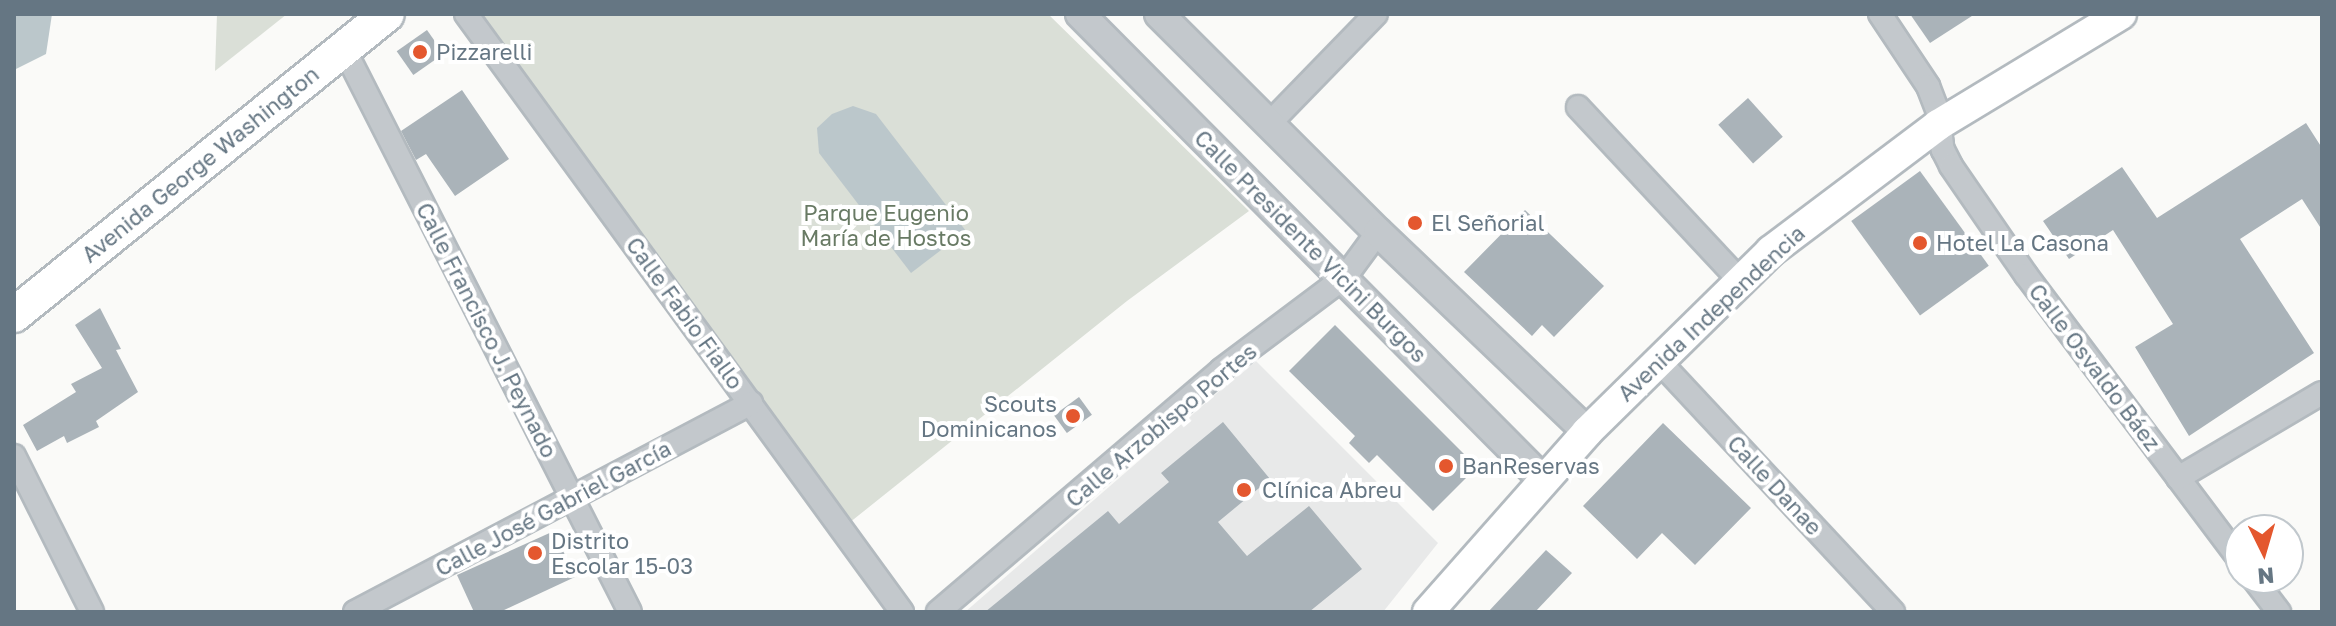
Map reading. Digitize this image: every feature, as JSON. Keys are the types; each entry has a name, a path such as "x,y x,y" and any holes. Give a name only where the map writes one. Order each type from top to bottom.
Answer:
{"main road":[{"name":"Avenida George Washington","path":"14,315 387,14"},
{"name":"Avenida Independencia","path":"1428,612 1542,479 1657,359 1771,251 1938,125 2121,14"}],"street":[{"name":"Calle Fabio Fiallo","path":"466,14 902,612"},
{"name":"Calle Presidente Vicini Burgos","path":"1080,14 1345,277 1542,479"},
{"path":"1159,14 1378,232 1587,432"},
{"path":"1269,124 1376,14"},
{"name":"Calle Osvaldo Báez","path":"1880,14 1928,86 1943,150 1951,166 2026,275 2224,539"},
{"name":"Calle Francisco J. Peynado","path":"344,49 630,612"},
{"path":"1578,107 1740,281"},
{"name":"Calle Arzobispo Portes","path":"938,612 1019,547 1221,370 1345,277 1378,232"},
{"name":"Calle Danae","path":"1657,359 1893,612"},
{"path":"2178,478 2322,393"},
{"name":"Calle José Gabriel García","path":"355,612 751,403"},
{"path":"14,456 92,612"},
{"path":"2265,594 2279,612"}],"shaded area":[{"path":"14,14 52,14 46,54 14,70"},
{"path":"853,106 876,114 966,231 911,273 819,153 817,128 832,114"},
{"name":"Clínica Abreu","path":"1255,360 1438,543 1383,612 965,612"}],"green space":[{"path":"217,14 287,14 215,71"},
{"name":"Parque Eugenio María de Hostos","path":"472,14 1048,14 1249,211 1127,301 844,527"}],"building":[{"path":"1910,14 1975,14 1930,43"},
{"name":"Pizzarelli","path":"427,30 444,54 413,75 397,51"},
{"path":"462,90 509,159 455,196 426,154 416,160 401,131"},
{"path":"1748,98 1783,137 1753,163 1718,125"},
{"path":"2306,123 2322,148 2322,230 2302,199 2240,239 2314,353 2189,436 2135,347 2173,324 2113,230 2069,259 2043,221 2122,167 2157,218"},
{"name":"Hotel La Casona","path":"1920,171 1989,266 1920,316 1851,221"},
{"path":"1525,210 1604,286 1554,337 1542,325 1532,336 1464,272"},
{"path":"100,308 121,349 116,350 138,392 96,421 99,427 67,443 64,436 37,451 23,425 76,392 71,384 102,368 75,325"},
{"path":"1335,325 1477,467 1433,511 1377,455 1369,463 1349,443 1355,436 1289,371"},
{"name":"Scouts Dominicanos","path":"1079,397 1092,415 1067,433 1054,415"},
{"path":"1223,422 1270,479 1218,522 1247,556 1309,506 1362,569 1309,612 985,612 1108,511 1119,524 1169,482 1161,473"},
{"path":"1663,423 1751,508 1695,565 1662,533 1637,559 1583,506"},
{"name":"Distrito Escolar 15-03","path":"554,531 575,577 500,612 474,612 457,575"},
{"path":"1546,550 1572,573 1535,612 1488,612"}],"place":[{"name":"Pizzarelli","path":"420,52"},
{"name":"El Señorial","path":"1415,223"},
{"name":"Hotel La Casona","path":"1920,243"},
{"name":"Scouts Dominicanos","path":"1073,416"},
{"name":"BanReservas","path":"1446,466"},
{"name":"Clínica Abreu","path":"1244,490"},
{"name":"Distrito Escolar 15-03","path":"535,553"}]}
